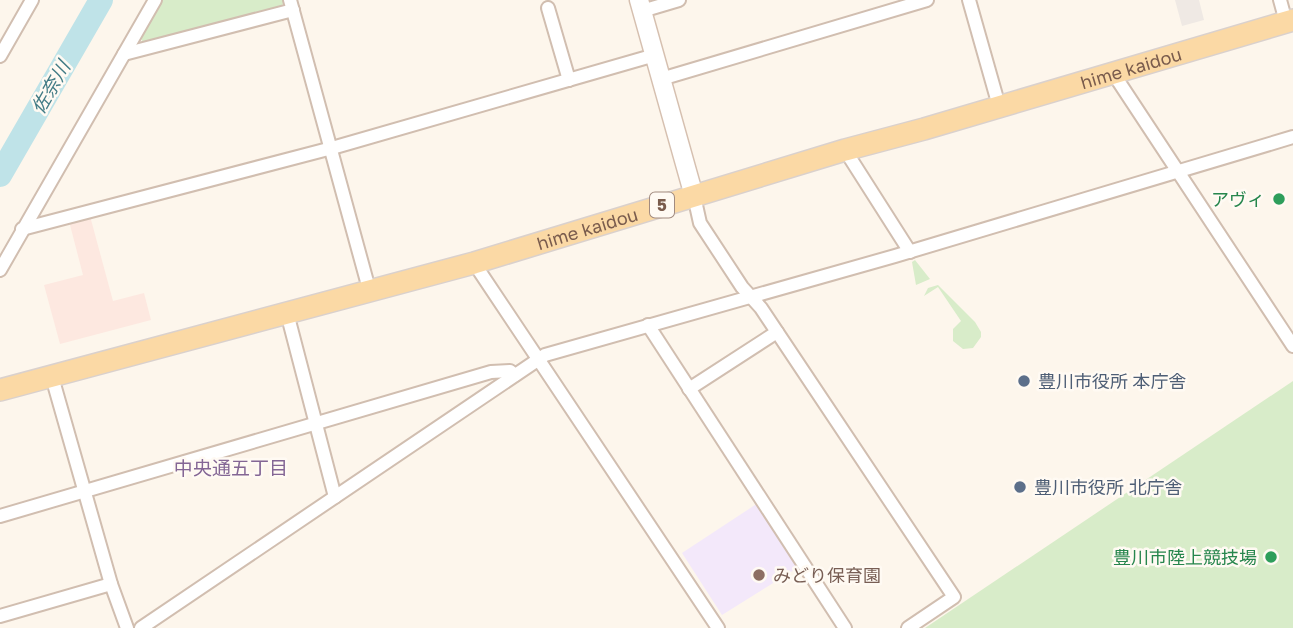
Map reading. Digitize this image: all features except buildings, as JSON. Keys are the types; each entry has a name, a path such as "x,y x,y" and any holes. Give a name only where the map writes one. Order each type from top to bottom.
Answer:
{"main road":[{"name":"hime kaidou","path":"0,390 474,263 845,150 1290,21"}],"street":[{"path":"0,56 32,0"},
{"path":"0,270 155,0"},
{"path":"679,0 641,5 700,223 777,332 954,597 908,628"},
{"path":"662,79 927,0"},
{"path":"969,0 999,106"},
{"path":"1280,0 1290,21"},
{"path":"124,54 292,5 369,289"},
{"path":"548,8 569,80"},
{"path":"22,229 332,148 655,55"},
{"path":"1113,74 1293,346"},
{"path":"141,628 545,355 910,252 1293,138"},
{"path":"845,150 910,252"},
{"path":"474,263 719,628"},
{"path":"287,313 335,497"},
{"path":"648,325 845,628"},
{"path":"689,389 777,332"},
{"path":"0,516 491,372 510,371 515,375"},
{"path":"52,377 111,584 127,628"},
{"path":"0,616 111,584"}],"shaded area":[{"path":"1175,0 1199,0 1204,20 1182,26"},
{"path":"90,216 113,301 144,293 151,320 60,344 44,285 83,275 69,221"},
{"path":"758,503 799,567 722,615 682,553"}],"green space":[{"path":"162,0 284,2 281,7 143,42 140,37"},
{"path":"915,260 930,279 916,285 912,262"},
{"path":"938,285 975,322 981,332 981,337 973,348 963,349 953,341 953,329 961,321 938,287 924,296 928,288"},
{"path":"1293,381 1293,628 925,628"}],"waterway":[{"name":"佐奈川","path":"0,175 101,0"}],"place":[{"name":"アヴィ","path":"1279,199"},
{"name":"豊川市役所 本庁舎","path":"1024,381"},
{"name":"豊川市役所 北庁舎","path":"1020,487"},
{"name":"豊川市陸上競技場","path":"1271,557"},
{"name":"みどり保育園","path":"759,575"}],"district":[{"name":"中央通五丁目","path":"231,467"}]}
